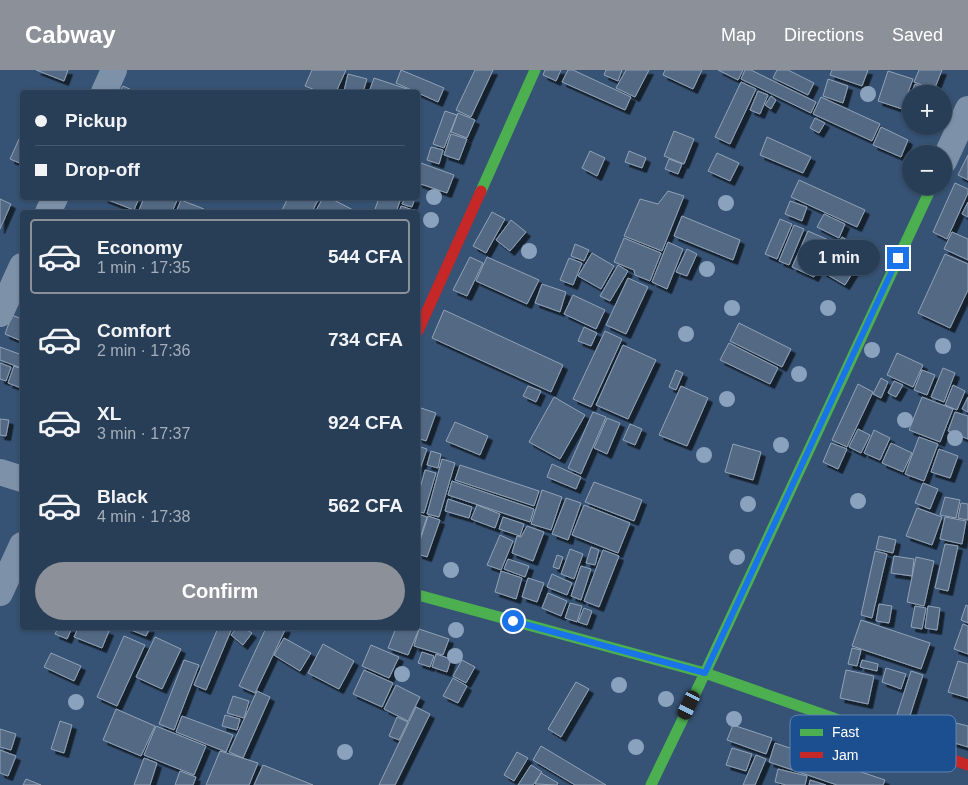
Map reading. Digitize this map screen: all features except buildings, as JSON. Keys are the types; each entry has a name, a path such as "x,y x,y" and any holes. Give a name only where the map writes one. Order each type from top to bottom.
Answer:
{"street":[{"path":"105,90 114,70"},
{"path":"420,327 535,70"},
{"path":"951,145 968,109"},
{"path":"650,785 705,673 928,195"},
{"path":"0,314 20,270"},
{"path":"0,472 20,478"},
{"path":"0,593 20,550"},
{"path":"420,596 705,673 825,715"},
{"path":"956,761 968,765"}],"traffic: fast":[{"path":"481,191 535,70"},
{"path":"651,785 928,195"},
{"path":"420,596 705,673 825,715"}],"traffic: jam":[{"path":"420,327 481,191"},
{"path":"956,761 968,765"}],"route":[{"path":"513,621 705,673 898,258"}]}
